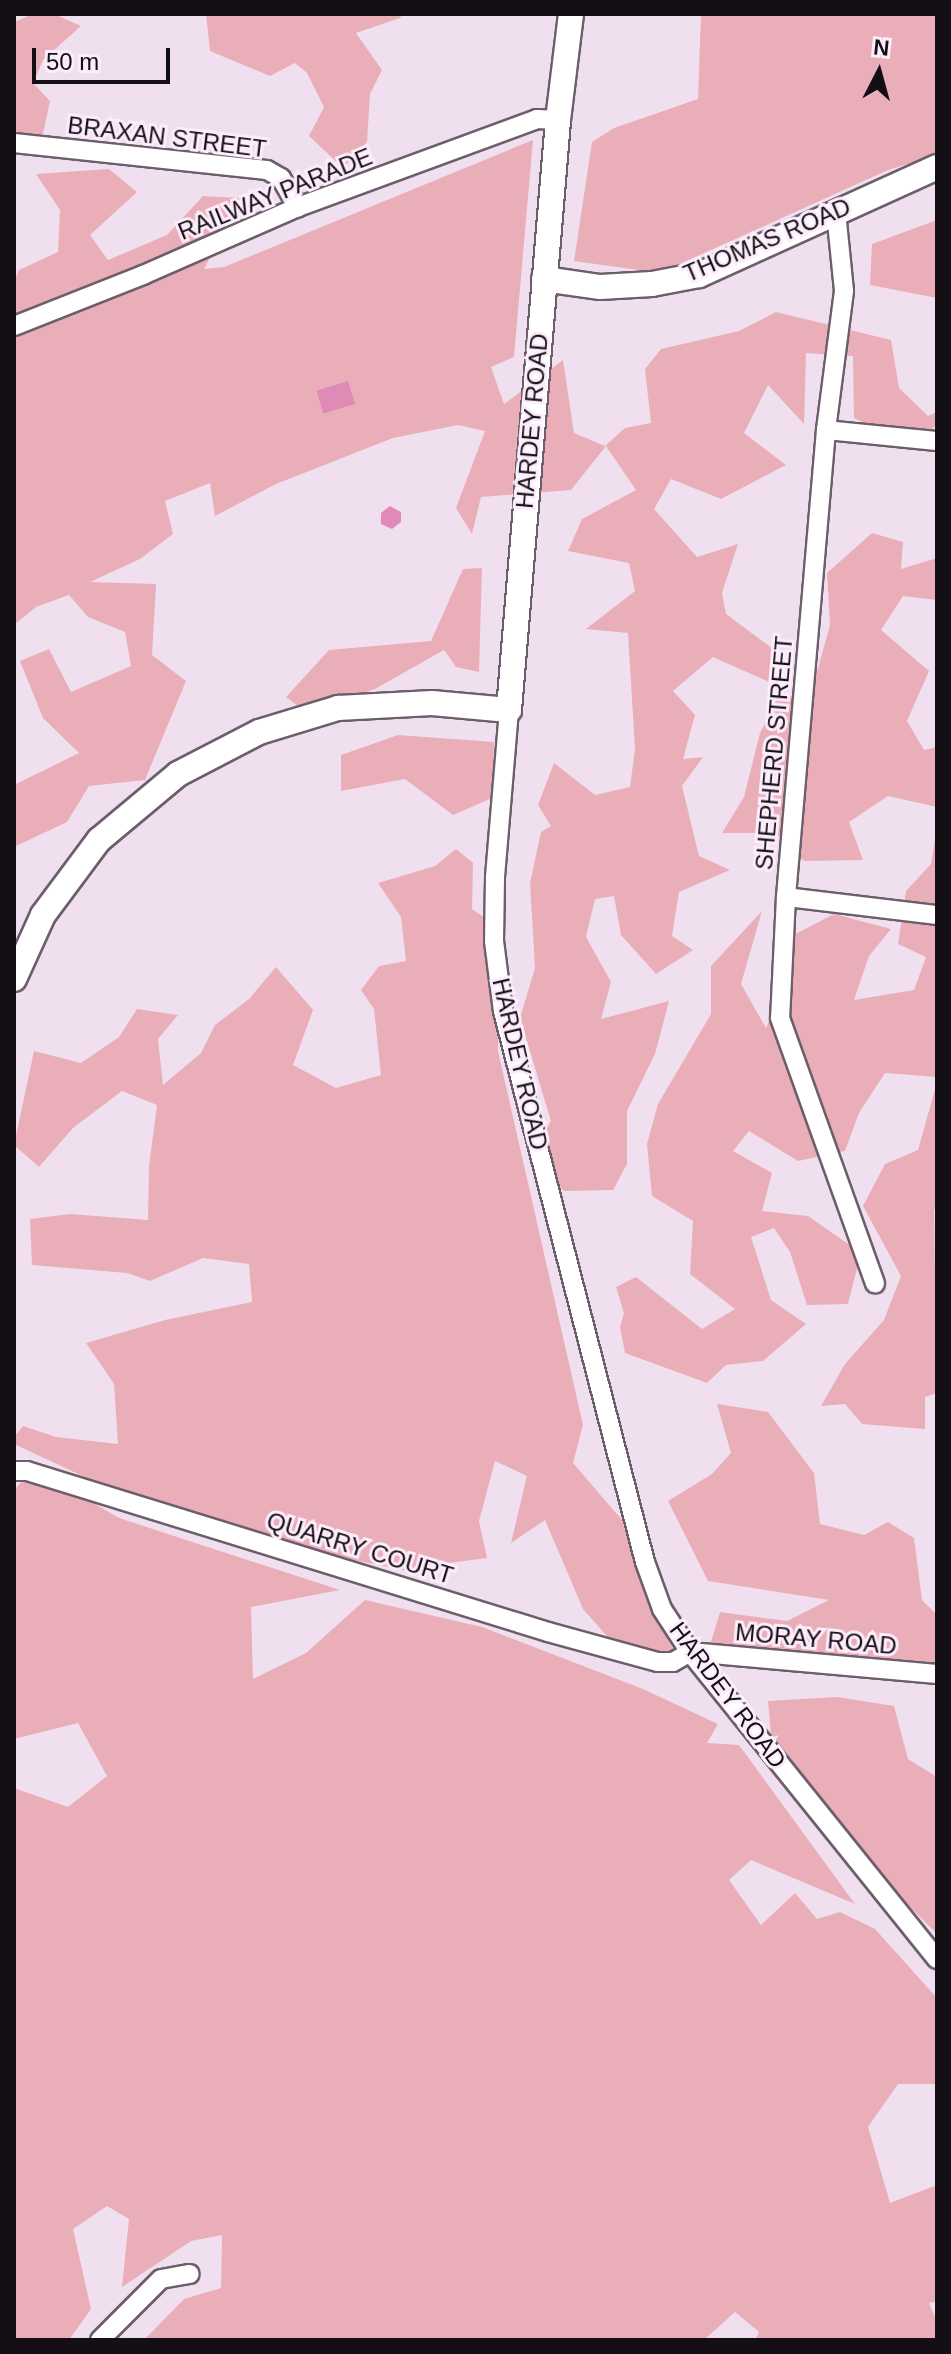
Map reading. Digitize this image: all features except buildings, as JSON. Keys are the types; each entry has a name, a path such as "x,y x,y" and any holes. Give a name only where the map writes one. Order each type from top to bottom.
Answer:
{"street":[{"name":"HARDEY ROAD","path":"571,14 544,279 495,878 494,941 503,1011 645,1562 662,1609 690,1652 937,1959"},
{"name":"RAILWAY PARADE","path":"14,326 143,275 298,207 537,119 558,120"},
{"name":"BRAXAN STREET","path":"14,143 267,170 281,178 298,207"},
{"name":"THOMAS ROAD","path":"544,279 600,287 652,284 699,275 937,167"},
{"name":"SHEPHERD STREET","path":"836,212 844,291 826,430 786,897 780,1018 875,1284"},
{"path":"826,430 937,441"},
{"path":"14,979 43,915 99,840 178,774 259,732 338,708 432,703 509,710"},
{"path":"786,897 937,915"},
{"name":"QUARRY COURT","path":"14,1471 27,1471 548,1632 658,1662 673,1662 690,1652"},
{"name":"MORAY ROAD","path":"690,1652 937,1674"},
{"path":"100,2340 161,2279 190,2274"}],"shaded area":[{"path":"33,14 54,14 81,26 43,60 33,83 50,101 43,134 14,138 14,22"},
{"path":"206,14 402,14 400,18 356,33 382,70 370,94 367,142 343,168 309,136 324,107 307,73 295,63 270,76 210,51"},
{"path":"701,14 937,14 937,155 888,170 660,273 574,261 592,142 614,128 698,99"},
{"path":"533,140 514,357 491,367 504,404 563,360 574,433 605,446 625,428 651,423 645,369 661,349 739,331 776,312 891,340 899,388 928,416 937,412 937,424 912,447 854,418 853,356 806,353 804,424 768,385 744,433 786,465 721,499 671,479 654,509 697,557 738,544 722,593 726,614 784,657 778,686 713,657 673,691 695,715 683,759 703,757 682,786 699,856 730,870 679,892 672,936 693,950 656,974 621,935 614,896 595,899 586,937 611,982 601,1019 669,1001 655,1054 627,1111 627,1164 613,1190 564,1191 532,1156 551,1121 520,1018 535,968 530,883 541,832 551,826 538,805 554,763 595,795 630,787 635,749 628,633 586,629 635,591 629,563 568,551 582,519 636,490 606,446 571,490 481,497 472,534 456,508 485,431 458,425 393,438 276,484 215,516 210,483 165,501 173,534 140,559 90,582 156,584 152,655 186,681 145,780 89,786 67,822 14,847 14,785 79,753 43,718 20,661 49,649 71,692 131,666 125,632 88,617 69,595 36,607 14,625 14,282 19,270 58,252 60,210 36,174 109,169 137,192 90,235 108,260 167,235 203,196 240,198 204,269 224,267"},
{"path":"937,220 937,298 870,285 872,244"},
{"path":"872,533 903,542 901,569 937,558 937,600 903,596 881,630 929,671 907,721 924,750 937,747 937,807 888,796 849,822 863,860 804,861 775,833 722,833 744,797 760,733 776,701 812,690 830,625 827,573"},
{"path":"482,568 479,672 456,667 444,650 375,689 306,712 286,697 329,650 431,641 463,569"},
{"path":"398,735 494,742 492,798 453,815 405,779 341,791 341,755"},
{"path":"937,827 937,1077 885,1073 859,1113 845,1151 798,1161 749,1131 733,1151 772,1173 762,1211 808,1216 861,1253 848,1304 807,1305 790,1252 774,1228 751,1237 771,1300 806,1324 763,1361 726,1365 707,1383 625,1353 620,1327 624,1313 616,1287 636,1277 702,1329 735,1309 690,1274 693,1221 652,1196 647,1144 658,1104 711,1014 711,966 762,911 741,984 766,1028 782,993 780,942 834,914 891,929 869,956 854,1000 914,990 926,957 898,944 906,891 931,864"},
{"path":"456,849 473,863 472,909 498,927 498,1051 583,1425 573,1463 622,1520 647,1600 675,1653 620,1651 583,1609 545,1520 511,1543 527,1476 495,1461 479,1521 487,1558 433,1565 412,1572 276,1544 108,1488 14,1444 14,1437 23,1426 56,1437 118,1444 114,1384 86,1343 165,1320 252,1302 249,1264 203,1258 150,1281 127,1273 32,1265 30,1219 70,1214 148,1220 149,1166 157,1105 122,1091 73,1128 39,1167 14,1145 34,1051 81,1063 119,1037 137,1009 178,1015 158,1039 163,1085 201,1053 215,1025 249,999 276,967 313,1010 293,1065 336,1088 381,1075 374,1009 361,990 379,966 406,961 401,917 378,883 435,866"},
{"path":"937,1082 937,1209 934,1209 937,1393 925,1397 925,1429 862,1424 845,1404 821,1406 845,1364 884,1320 901,1276 863,1206 885,1164 918,1150"},
{"path":"717,1404 768,1412 814,1473 820,1524 864,1535 888,1522 914,1538 922,1600 937,1615 937,1676 840,1670 793,1673 727,1655 711,1642 720,1612 787,1621 829,1600 708,1581 668,1501 712,1474 731,1453"},
{"path":"29,1474 44,1474 119,1518 340,1590 251,1607 253,1679 306,1653 365,1600 482,1627 643,1689 718,1724 707,1743 739,1745 855,1904 751,1860 729,1880 761,1925 795,1893 817,1919 840,1912 875,1929 937,1998 937,2084 898,2084 868,2127 890,2203 937,2185 937,2301 929,2303 937,2322 937,2340 755,2340 759,2332 735,2312 704,2340 144,2340 184,2299 221,2288 222,2235 191,2241 122,2287 129,2219 107,2206 73,2229 91,2309 69,2340 14,2340 14,1788 68,1807 107,1776 78,1723 14,1739 14,1490"},
{"path":"837,1697 894,1706 908,1759 937,1777 937,1934 904,1901 771,1734 768,1701"}]}
